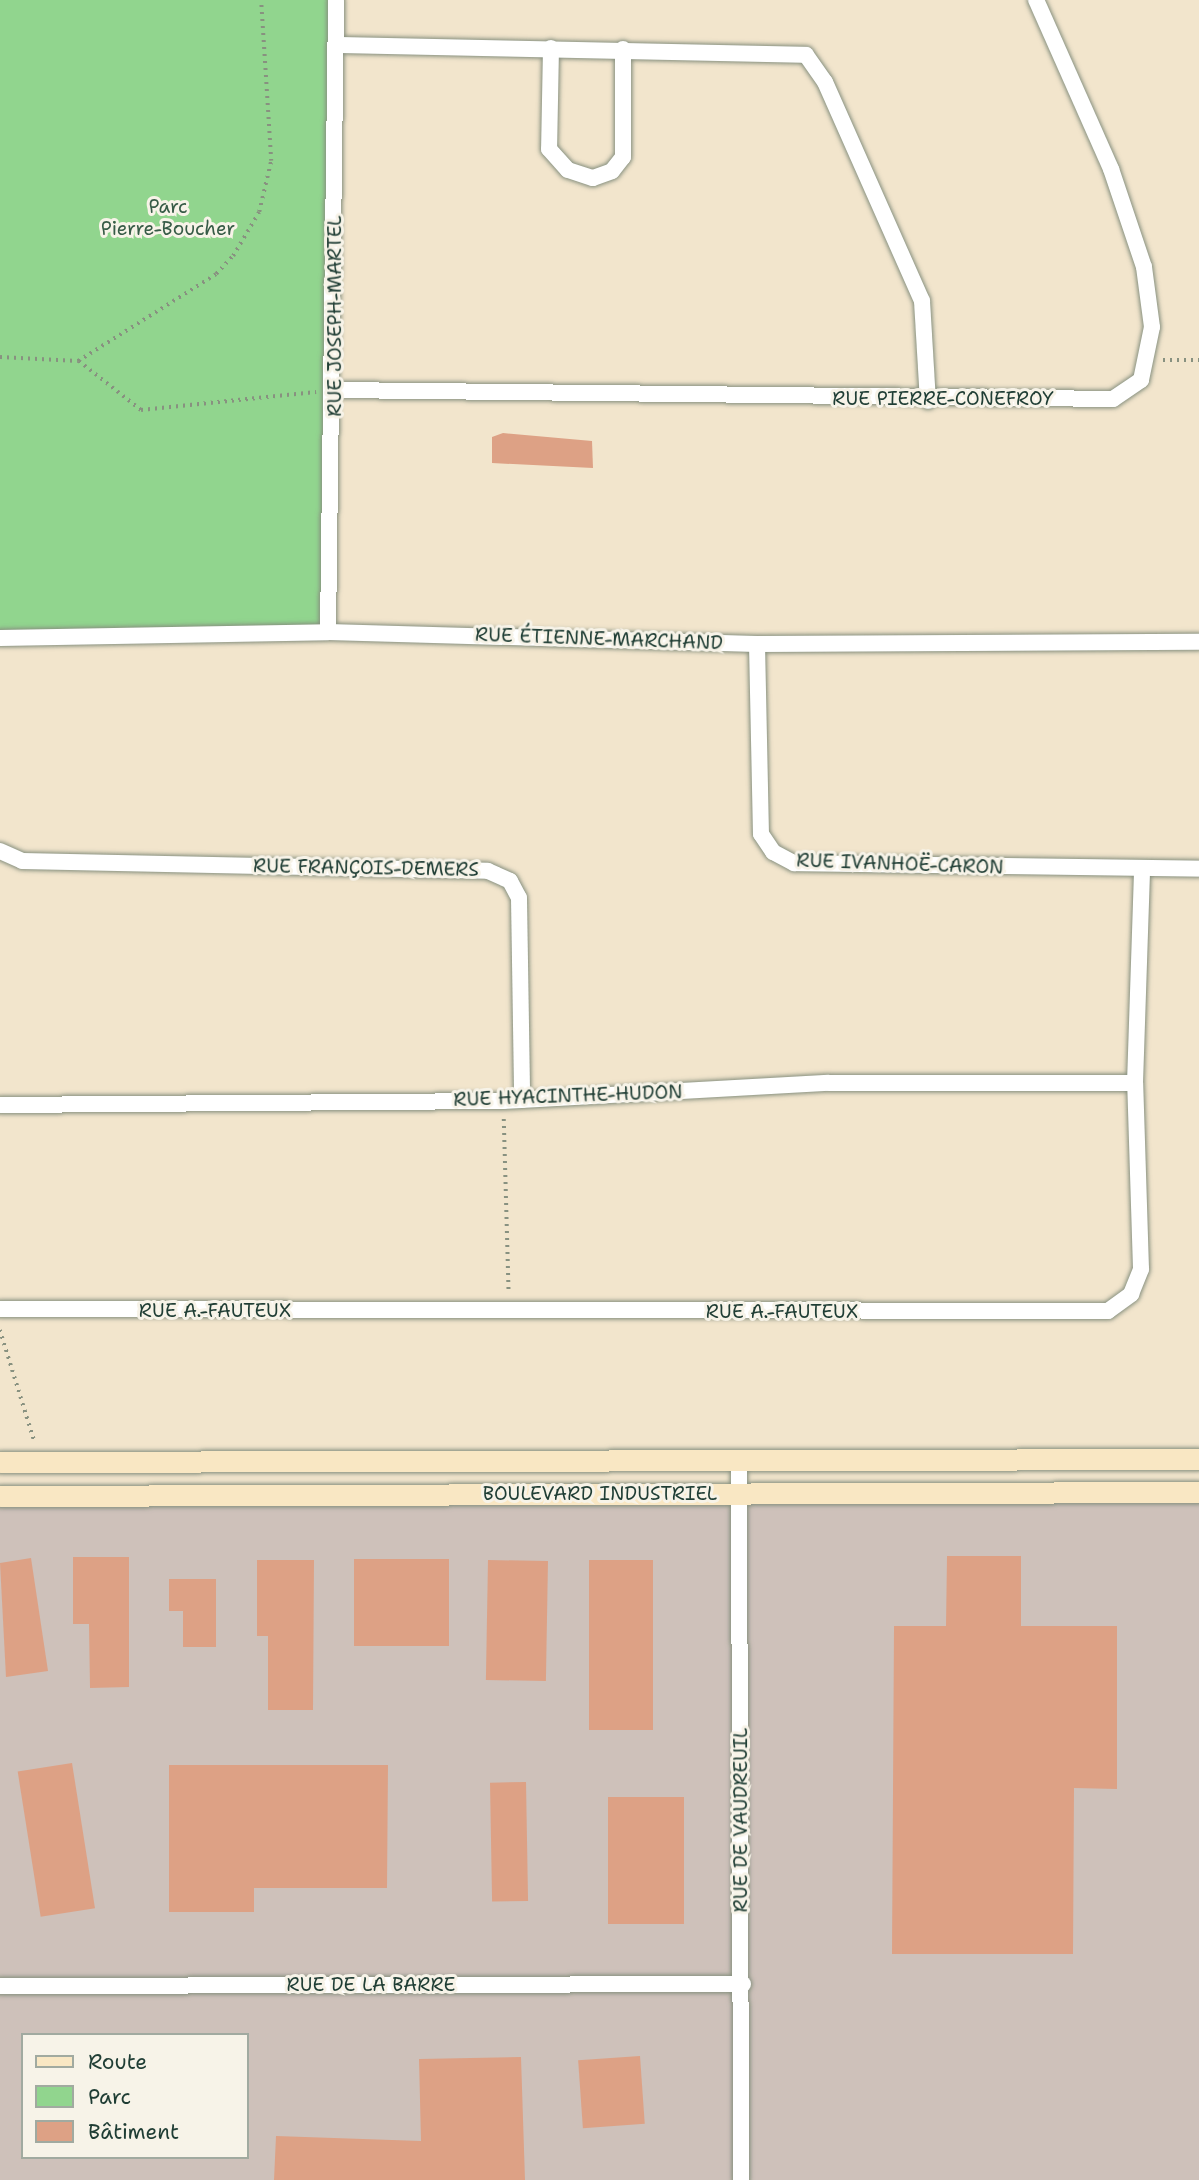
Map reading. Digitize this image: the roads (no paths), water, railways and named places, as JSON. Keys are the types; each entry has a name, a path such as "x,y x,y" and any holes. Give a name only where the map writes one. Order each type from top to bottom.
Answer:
{"street":[{"name":"RUE JOSEPH-MARTEL","path":"328,632 335,390 336,0"},
{"name":"RUE PIERRE-CONEFROY","path":"335,390 928,401 1113,399 1141,380 1152,327 1144,267 1111,169 1035,0"},
{"path":"336,45 806,55 825,82 922,301 928,401"},
{"path":"551,48 549,149 568,170 593,178 612,171 623,157 622,49"},
{"name":"RUE ÉTIENNE-MARCHAND","path":"0,638 328,632 757,644 1199,642"},
{"name":"RUE IVANHOË-CARON","path":"757,644 761,834 773,852 794,863 1199,869"},
{"name":"RUE FRANÇOIS-DEMERS","path":"0,851 22,861 488,871 510,881 519,898 522,1100"},
{"name":"RUE A.-FAUTEUX","path":"0,1309 510,1313 1108,1311 1131,1294 1142,1269 1135,1083 1142,870"},
{"name":"RUE HYACINTHE-HUDON","path":"0,1105 503,1101 829,1083 1135,1083"},
{"name":"RUE DE VAUDREUIL","path":"739,1460 743,1984 741,2180"},
{"name":"BOULEVARD INDUSTRIEL","path":"0,1462 1199,1460"},
{"path":"341,1495 344,1461"},
{"path":"469,1495 470,1461"},
{"path":"548,1494 550,1461"},
{"path":"154,1496 155,1462"},
{"name":"BOULEVARD INDUSTRIEL","path":"0,1496 1199,1492"},
{"name":"RUE DE LA BARRE","path":"0,1986 743,1984"}],"park label":[{"name":"Parc Pierre-Boucher","path":"168,218"}]}
